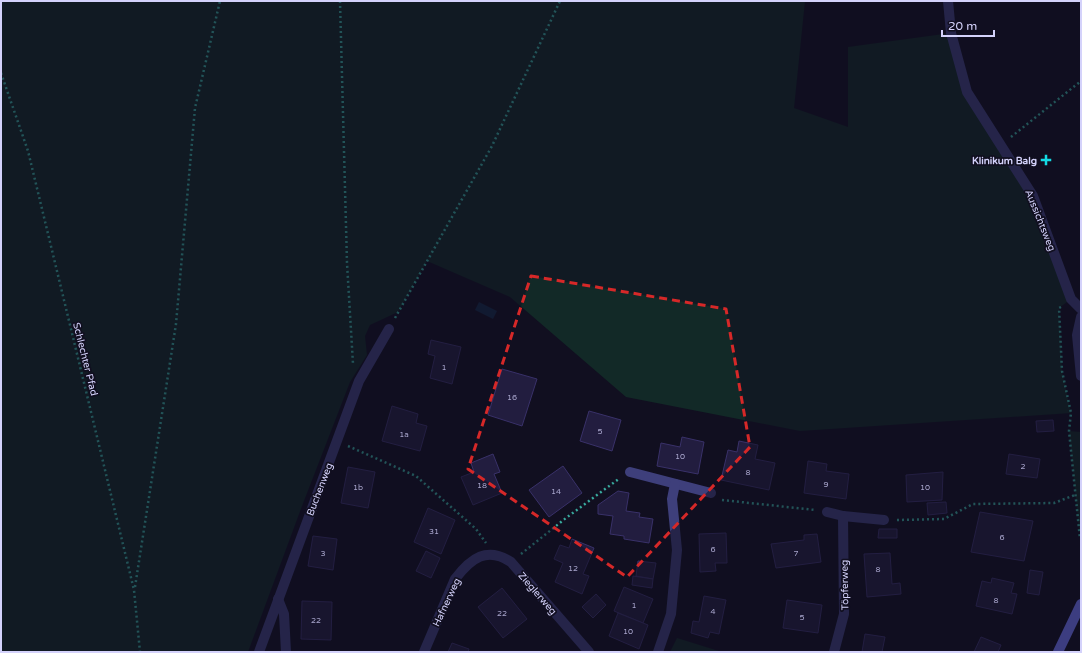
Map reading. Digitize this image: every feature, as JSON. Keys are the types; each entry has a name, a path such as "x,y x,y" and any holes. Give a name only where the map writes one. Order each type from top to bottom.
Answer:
{"street":[{"name":"Aussichtsweg","path":"948,1 951,33 967,92 1033,196 1071,299 1081,309"},
{"path":"1081,318 1077,335 1081,376"},
{"name":"Buchenweg","path":"259,652 359,381 389,330"},
{"path":"630,472 711,493"},
{"path":"658,652 671,614 677,550 672,499 675,484"},
{"path":"827,512 843,516 884,520"},
{"name":"Töpferweg","path":"834,652 844,614 843,516"},
{"name":"Hafnerweg","path":"424,652 454,578 463,568 477,558 482,555 491,554"},
{"name":"Zieglerweg","path":"491,554 501,556 511,562 589,652"},
{"path":"278,599 284,614 286,652"},
{"path":"1058,652 1081,604"}],"path":[{"path":"134,590 176,324 195,108 220,1"},
{"path":"340,1 347,263 353,371 359,381"},
{"path":"389,330 492,146 560,1"},
{"name":"Schlechter Pfad","path":"1,73 28,151 134,590 140,652"},
{"path":"1008,140 1081,81"},
{"path":"1071,299 1059,308 1062,371 1071,413 1069,431 1080,539"},
{"path":"350,447 416,476 476,528 488,546 491,554"},
{"path":"511,562 616,480"},
{"path":"711,493 720,500 827,512"},
{"path":"899,520 944,519 973,504 1054,503 1075,495"}],"highlighted area":[{"path":"531,276 726,309 750,447 627,577 468,469"}],"green space":[{"path":"1,1 805,1 794,108 848,127 848,47 951,33 967,92 1033,196 1071,299 1059,308 1062,371 1071,413 800,431 626,397 510,297 427,261 398,312 370,325 365,336 367,355 350,382 248,652 1,652"},
{"path":"1069,431 1081,432 1081,528 1079,530"},
{"path":"677,638 722,652 670,652"}],"water":[{"path":"479,302 497,311 493,319 475,310"}],"building":[{"path":"431,340 461,347 452,384 430,378 435,356 428,354"},
{"path":"502,369 537,379 522,426 488,415"},
{"path":"392,406 418,414 416,423 427,426 420,451 382,441"},
{"path":"589,411 621,420 612,451 580,441"},
{"path":"1053,420 1054,431 1037,432 1036,421"},
{"path":"682,437 704,442 698,474 657,466 661,443 680,447"},
{"path":"739,441 758,445 755,459 775,463 769,490 721,480 728,450 737,452"},
{"path":"493,454 500,472 494,474 502,493 473,505 461,477 474,472 471,463"},
{"path":"1009,454 1040,459 1037,478 1006,474"},
{"path":"808,461 827,464 826,471 849,474 846,499 804,493"},
{"path":"563,466 582,493 549,517 529,490"},
{"path":"348,467 375,472 368,508 341,503"},
{"path":"943,472 942,500 907,502 906,475"},
{"path":"618,491 629,493 626,511 640,513 639,517 653,519 649,543 624,539 624,536 610,534 613,516 598,514 598,505"},
{"path":"946,502 947,513 928,515 927,503"},
{"path":"428,508 455,520 441,554 414,542"},
{"path":"980,512 1033,521 1024,561 971,552"},
{"path":"879,529 897,529 897,538 878,538"},
{"path":"726,533 727,563 715,563 716,571 700,572 699,534"},
{"path":"817,534 821,562 776,568 771,544 804,540 804,535"},
{"path":"313,536 337,539 333,570 308,566"},
{"path":"572,539 594,548 583,574 589,576 582,594 555,582 563,563 554,559 560,545 569,548"},
{"path":"426,551 440,558 431,578 416,571"},
{"path":"890,553 892,584 900,583 901,594 867,597 864,554"},
{"path":"638,561 656,563 653,579 636,576"},
{"path":"1030,570 1043,572 1039,595 1027,593"},
{"path":"633,576 653,579 652,588 632,585"},
{"path":"992,578 1014,583 1011,593 1017,594 1012,614 976,606 982,581 991,583"},
{"path":"624,587 653,599 643,623 614,611"},
{"path":"502,588 527,619 503,638 478,607"},
{"path":"596,594 606,605 593,618 582,607"},
{"path":"704,596 726,600 719,634 710,632 708,638 691,633 693,621 699,622"},
{"path":"787,600 822,605 818,633 783,628"},
{"path":"302,601 332,602 331,640 301,639"},
{"path":"618,613 648,625 639,649 609,636"},
{"path":"865,634 885,637 882,652 862,652"},
{"path":"981,637 1001,645 998,652 974,652"},
{"path":"452,643 469,649 468,652 448,652"}],"place":[{"name":"Klinikum Balg","path":"1046,160"}]}
